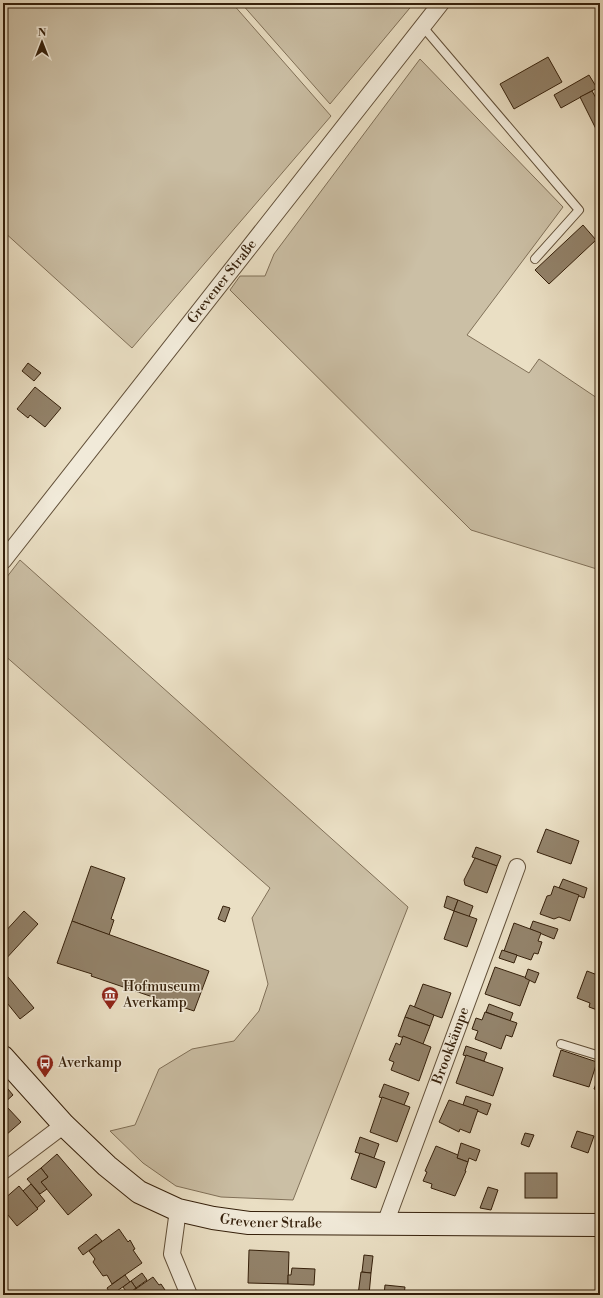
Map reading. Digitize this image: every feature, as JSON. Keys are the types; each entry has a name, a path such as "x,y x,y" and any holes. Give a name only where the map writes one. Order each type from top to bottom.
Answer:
{"street":[{"name":"Grevener Straße","path":"3,561 441,3"},
{"name":"Brookkämpe","path":"385,1224 517,867"},
{"name":"Grevener Straße","path":"3,1057 64,1125 106,1166 139,1192 178,1210 213,1218 249,1223 600,1225"},
{"path":"3,1171 64,1125"},
{"path":"178,1210 172,1254 189,1295"}],"lane":[{"path":"423,27 579,210 535,259"},
{"path":"561,1044 600,1056"}],"shaded area":[{"path":"3,3 232,3 331,116 132,348 3,231"},
{"path":"241,3 414,3 330,104"},
{"path":"420,59 563,207 467,335 529,373 539,359 600,400 600,570 471,530 230,290 240,276 265,276 274,254"},
{"path":"20,560 408,907 293,1200 221,1197 176,1186 143,1163 110,1131 135,1125 159,1069 192,1049 234,1041 259,1011 268,984 252,918 270,888 3,654 3,582"}],"building":[{"path":"548,57 562,82 514,109 500,84"},
{"path":"589,75 597,88 561,108 554,95"},
{"path":"592,91 600,105 600,137 580,97"},
{"path":"583,225 596,240 549,284 535,270"},
{"path":"28,363 41,373 34,381 22,371"},
{"path":"35,387 61,408 45,427 30,415 28,418 17,409"},
{"path":"546,829 579,841 571,864 537,852"},
{"path":"476,847 501,856 497,866 472,857"},
{"path":"475,858 497,866 487,893 465,885 464,880"},
{"path":"91,866 125,878 111,919 114,920 109,935 72,921"},
{"path":"563,879 587,888 584,898 559,888"},
{"path":"554,886 579,895 570,921 559,917 554,919 540,914 547,896 551,895"},
{"path":"447,896 458,900 454,911 444,907"},
{"path":"458,900 473,906 469,917 454,911"},
{"path":"223,906 230,908 225,922 218,919"},
{"path":"24,911 38,924 3,962 3,934"},
{"path":"454,911 477,919 467,947 444,939"},
{"path":"72,921 209,971 194,1011 57,963"},
{"path":"533,921 558,929 554,939 530,929"},
{"path":"514,923 541,933 538,941 542,942 538,954 534,953 531,960 504,951"},
{"path":"502,950 517,955 514,963 499,958"},
{"path":"495,967 530,979 520,1006 485,994"},
{"path":"528,969 539,973 535,983 525,978"},
{"path":"3,971 34,1008 20,1019 3,998"},
{"path":"587,971 600,976 600,1011 589,1007 590,1003 577,998"},
{"path":"423,984 451,993 442,1018 414,1008"},
{"path":"489,1004 513,1013 510,1021 486,1012"},
{"path":"410,1005 434,1015 430,1026 405,1017"},
{"path":"485,1012 517,1023 512,1037 506,1035 501,1049 475,1039 478,1031 472,1029 476,1018 482,1020"},
{"path":"405,1017 430,1026 423,1044 398,1036"},
{"path":"403,1036 431,1047 419,1081 391,1070 394,1062 389,1060 396,1043 400,1045"},
{"path":"466,1046 487,1053 484,1061 463,1055"},
{"path":"561,1050 597,1062 589,1087 553,1076"},
{"path":"466,1055 503,1068 493,1096 456,1083"},
{"path":"600,1073 600,1091 594,1089"},
{"path":"3,1083 13,1095 3,1104"},
{"path":"384,1084 409,1093 404,1105 379,1097"},
{"path":"466,1096 491,1104 487,1115 463,1105"},
{"path":"382,1097 410,1107 397,1142 370,1132"},
{"path":"449,1100 478,1110 470,1133 460,1129 459,1132 439,1122"},
{"path":"7,1107 21,1122 6,1135 3,1131 3,1110"},
{"path":"577,1131 594,1136 588,1153 571,1147"},
{"path":"525,1133 534,1135 529,1147 521,1144"},
{"path":"360,1137 379,1144 374,1158 355,1152"},
{"path":"461,1143 480,1150 476,1161 469,1158 468,1162 457,1158"},
{"path":"436,1146 458,1155 457,1158 468,1162 466,1171 455,1196 431,1188 432,1184 423,1181 427,1172 425,1171"},
{"path":"360,1153 385,1162 376,1188 351,1179"},
{"path":"57,1154 92,1195 68,1215 41,1182 48,1177 41,1168"},
{"path":"41,1168 48,1177 41,1182 47,1189 40,1194 27,1179"},
{"path":"525,1173 557,1173 557,1198 525,1198"},
{"path":"31,1184 45,1201 37,1208 23,1191"},
{"path":"19,1186 38,1209 17,1226 3,1209 3,1200"},
{"path":"488,1187 498,1190 491,1210 480,1208"},
{"path":"119,1229 128,1242 130,1240 135,1249 133,1250 142,1263 112,1284 107,1275 103,1276 93,1262 95,1259 89,1251"},
{"path":"96,1234 102,1241 83,1255 78,1248"},
{"path":"249,1250 289,1252 288,1284 248,1283"},
{"path":"364,1255 373,1256 371,1273 362,1272"},
{"path":"292,1268 315,1269 314,1285 288,1284 288,1275 291,1275"},
{"path":"361,1272 371,1273 369,1295 358,1295"},
{"path":"142,1273 147,1280 136,1288 131,1281"},
{"path":"125,1275 130,1282 111,1295 107,1288"},
{"path":"153,1277 159,1285 161,1284 165,1290 163,1292 166,1295 127,1295"},
{"path":"131,1281 136,1288 128,1294 123,1287"},
{"path":"385,1285 405,1287 404,1295 384,1295"}],"place":[{"name":"Hofmuseum Averkamp","path":"110,1010"},
{"name":"Averkamp","path":"45,1078"}]}
